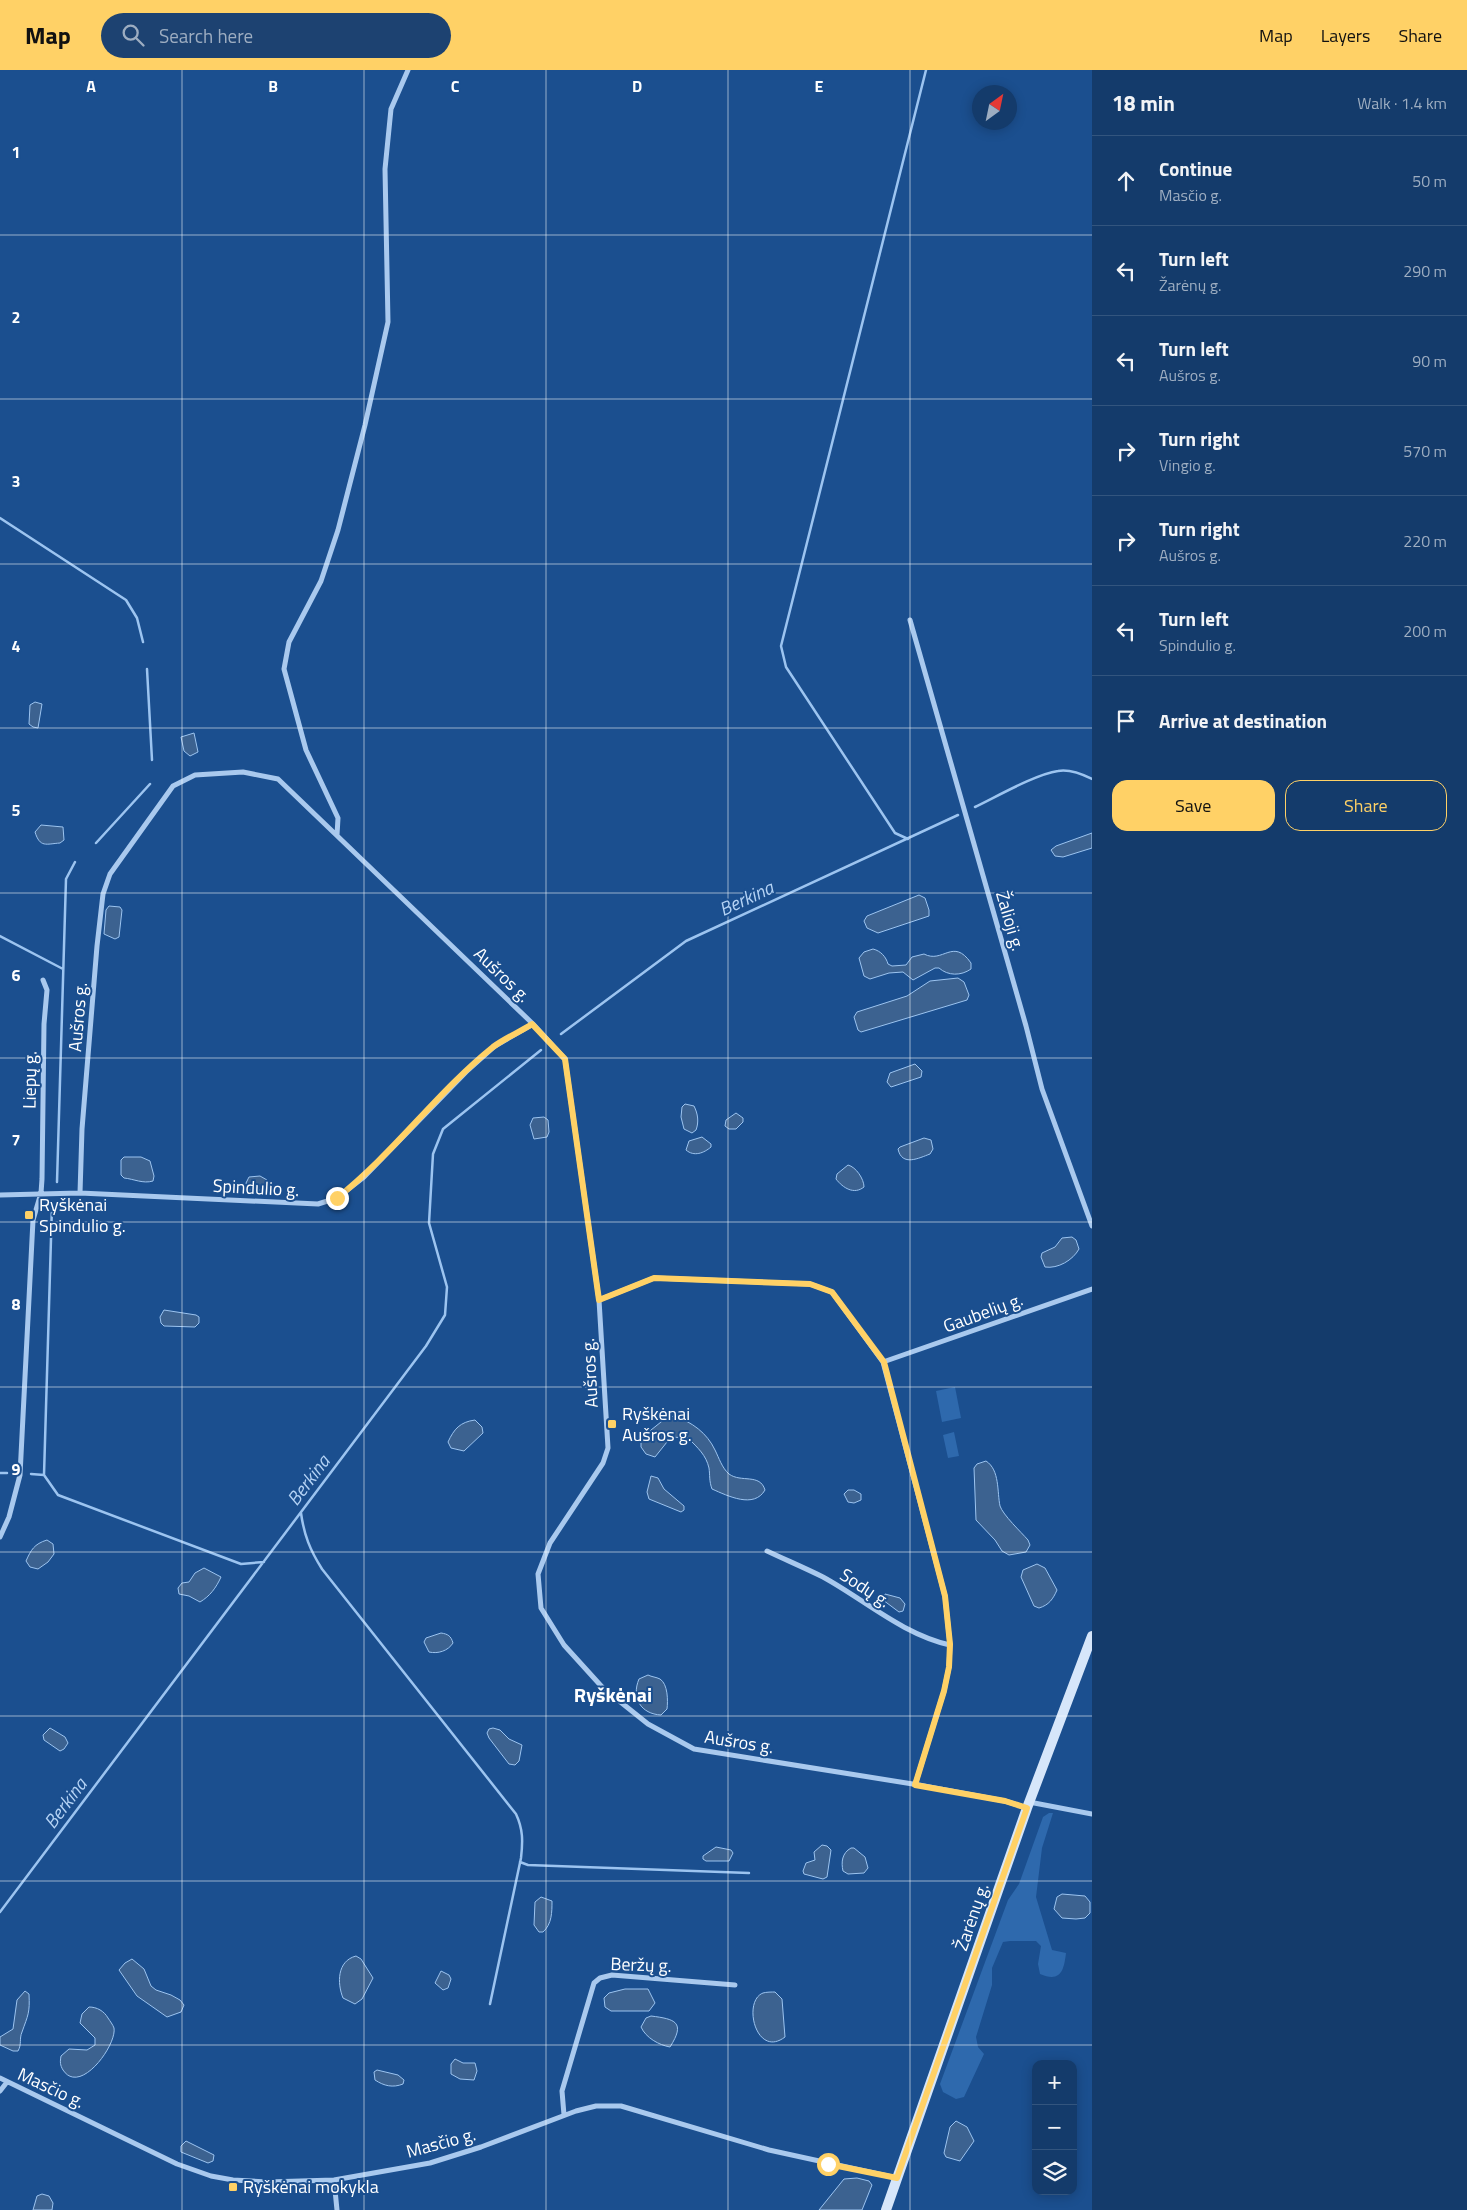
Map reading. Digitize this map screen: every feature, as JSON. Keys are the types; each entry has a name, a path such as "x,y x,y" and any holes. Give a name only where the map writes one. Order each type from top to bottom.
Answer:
{"main road":[{"name":"Žarėnų g.","path":"886,2210 1028,1805 1092,1636"}],"street":[{"path":"337,835 338,818 306,750 284,669 290,642 321,580 338,530 365,425 388,322 385,169 391,109 408,70"},
{"name":"Žalioji g.","path":"910,620 1042,1089 1092,1226"},
{"name":"Aušros g.","path":"80,1194 82,1129 103,894 110,874 172,786 195,775 243,772 278,779 532,1024 565,1059 599,1300 608,1448 599,1469 550,1543 538,1574 541,1608 564,1645 603,1688 648,1724 694,1749 1092,1814"},
{"name":"Liepų g.","path":"0,1537 9,1516 20,1475 33,1220 41,1193 46,990 43,980"},
{"name":"Spindulio g.","path":"0,1195 80,1194 318,1204 337,1198 364,1177 466,1072 495,1046 532,1024"},
{"path":"599,1300 654,1278 810,1284 832,1292 884,1362 945,1596 950,1644 949,1667 944,1691 915,1785"},
{"name":"Gaubelių g.","path":"884,1362 1092,1288"},
{"name":"Sodų g.","path":"767,1551 824,1578 890,1620 939,1642 950,1644"},
{"name":"Beržų g.","path":"564,2115 562,2092 594,1983 600,1978 612,1975 735,1985"},
{"name":"Masčio g.","path":"0,2078 177,2164 211,2176 267,2182 334,2180 430,2162 480,2147 564,2115 596,2106 621,2106 769,2150 897,2178"},
{"path":"0,2091 7,2082"},
{"path":"334,2180 337,2210"}],"shaded area":[{"path":"35,702 42,704 38,728 29,724 30,705"},
{"path":"194,733 198,752 190,756 184,751 181,737"},
{"path":"41,825 63,827 64,840 60,843 41,843 35,832"},
{"path":"1092,833 1092,848 1063,857 1055,856 1051,850 1056,846"},
{"path":"919,895 925,898 929,916 878,933 867,928 864,921 867,916"},
{"path":"109,906 120,907 122,910 119,937 115,939 104,934 106,910"},
{"path":"873,949 881,953 888,964 892,966 906,965 912,957 924,954 937,956 953,951 959,952 971,963 971,969 955,974 946,973 939,968 935,968 913,980 903,972 889,973 870,979 864,976 859,958 864,952"},
{"path":"958,978 964,982 969,995 967,1000 861,1032 858,1030 854,1017 857,1012 907,996 930,981"},
{"path":"915,1064 922,1071 921,1077 891,1087 887,1082 890,1073"},
{"path":"685,1104 694,1106 697,1115 697,1127 692,1133 684,1129 681,1117 682,1107"},
{"path":"736,1113 743,1118 743,1122 736,1129 729,1129 725,1126 726,1120"},
{"path":"544,1117 548,1120 549,1132 547,1137 534,1139 530,1125 533,1118"},
{"path":"702,1137 711,1144 711,1147 699,1153 692,1153 686,1150 689,1141"},
{"path":"924,1138 931,1140 933,1149 930,1154 911,1160 907,1160 900,1155 898,1149 900,1147"},
{"path":"124,1157 141,1157 150,1161 154,1176 153,1181 142,1182 124,1178 121,1175 121,1160"},
{"path":"848,1165 857,1171 864,1187 856,1190 849,1189 836,1179 837,1174"},
{"path":"260,1176 267,1180 268,1187 265,1190 248,1190 246,1183 249,1177"},
{"path":"1072,1237 1076,1240 1079,1249 1076,1253 1060,1265 1045,1267 1041,1257 1042,1253 1055,1247 1062,1238"},
{"path":"164,1310 196,1315 199,1317 199,1323 195,1327 164,1326 161,1323 160,1317"},
{"path":"955,1387 961,1418 942,1422 936,1391"},
{"path":"674,1416 687,1421 708,1438 729,1474 734,1477 755,1480 763,1485 765,1490 760,1496 748,1500 740,1499 712,1489 706,1459 688,1438 671,1437 655,1457 646,1454 641,1447 641,1438 666,1418"},
{"path":"475,1420 482,1427 483,1433 464,1451 451,1448 448,1442 455,1430 465,1422"},
{"path":"954,1432 959,1456 948,1458 943,1435"},
{"path":"986,1461 994,1470 996,1476 1002,1510 1028,1540 1030,1545 1026,1552 1009,1555 1002,1551 995,1540 976,1520 974,1468 977,1464"},
{"path":"651,1476 658,1478 664,1489 684,1506 684,1510 681,1512 649,1499 647,1492"},
{"path":"848,1490 854,1490 861,1494 861,1500 854,1503 848,1502 844,1494"},
{"path":"47,1540 53,1544 54,1554 48,1562 38,1569 30,1567 26,1561 31,1551 39,1543"},
{"path":"1037,1564 1045,1568 1057,1590 1050,1601 1039,1608 1034,1606 1021,1577 1023,1570"},
{"path":"204,1568 221,1577 210,1594 200,1602 189,1596 179,1594 178,1588 182,1583 189,1582 195,1573"},
{"path":"885,1594 900,1598 905,1604 903,1611 899,1612 883,1600"},
{"path":"441,1633 449,1636 453,1643 442,1651 436,1653 429,1652 424,1642 426,1638"},
{"path":"648,1675 660,1679 665,1685 667,1709 661,1715 648,1712 637,1698 636,1692 639,1679"},
{"path":"50,1728 65,1737 68,1743 64,1749 60,1751 44,1740 43,1735"},
{"path":"489,1729 500,1730 509,1739 522,1745 519,1761 515,1765 509,1764 489,1738 487,1733"},
{"path":"1053,1813 1042,1848 1036,1897 1052,1950 1066,1953 1064,1965 1057,1976 1040,1974 1038,1964 1041,1946 1036,1941 1003,1942 992,1968 992,1985 976,2037 978,2047 984,2054 964,2097 956,2099 943,2092 940,2084 1008,1900 1019,1884 1043,1817"},
{"path":"822,1845 827,1846 831,1850 827,1877 823,1879 804,1874 803,1871 806,1863 815,1860 814,1852"},
{"path":"716,1847 731,1850 733,1853 729,1861 706,1861 703,1859 703,1856"},
{"path":"851,1848 854,1848 865,1857 868,1868 864,1873 848,1874 843,1871 843,1858"},
{"path":"1062,1894 1085,1896 1090,1902 1090,1913 1085,1918 1062,1918 1054,1909 1057,1897"},
{"path":"541,1897 552,1901 552,1909 551,1918 546,1929 543,1932 539,1932 534,1925 535,1902"},
{"path":"356,1956 361,1959 373,1978 362,1999 355,2004 343,1998 339,1979 345,1963"},
{"path":"132,1959 144,1969 151,1986 180,2000 184,2005 181,2012 167,2017 137,1996 119,1970"},
{"path":"441,1971 449,1975 451,1979 448,1988 443,1990 435,1983"},
{"path":"625,1989 648,1989 655,2003 649,2011 611,2011 605,2007 604,1998 609,1993"},
{"path":"25,1991 29,1994 28,2014 18,2051 13,2051 0,2045 0,2037 13,2029 17,2000"},
{"path":"775,1992 782,1999 785,2037 775,2042 766,2041 760,2035 755,2026 753,2016 757,1998 763,1993"},
{"path":"89,2007 102,2011 114,2028 113,2036 104,2056 96,2065 79,2077 70,2076 62,2068 60,2063 61,2056 69,2049 87,2050 95,2045 95,2038 80,2023 82,2014"},
{"path":"651,2016 676,2023 677,2032 670,2047 653,2040 643,2031 641,2027 646,2018"},
{"path":"455,2059 463,2063 475,2063 477,2071 474,2080 460,2079 451,2074 451,2064"},
{"path":"377,2070 398,2075 404,2080 403,2084 392,2086 378,2082 375,2080 374,2072"},
{"path":"956,2121 967,2127 974,2141 960,2161 946,2157 944,2153 950,2127"},
{"path":"186,2141 214,2155 213,2161 208,2163 181,2152 181,2146"},
{"path":"857,2178 869,2181 872,2185 862,2210 819,2210 844,2179"},
{"path":"42,2194 49,2196 53,2203 52,2210 33,2210 37,2196"}],"waterway":[{"path":"908,839 895,833 786,667 781,646 926,70"},
{"path":"0,518 126,600 137,618 143,642"},
{"path":"147,669 152,760"},
{"name":"Berkina","path":"975,807 1049,773 1067,771 1092,779"},
{"path":"96,843 150,784"},
{"name":"Berkina","path":"561,1034 686,941 958,815"},
{"path":"57,1182 66,879 75,862"},
{"path":"0,936 63,969"},
{"name":"Berkina","path":"0,1912 426,1346 445,1315 447,1287 429,1223 433,1154 443,1129 541,1050"},
{"path":"52,1205 44,1475 58,1495 241,1564 264,1562"},
{"path":"0,1473 7,1473"},
{"path":"31,1474 44,1475"},
{"path":"301,1513 308,1542 322,1569 516,1814 522,1835 521,1858 490,2004"},
{"path":"520,1862 528,1865 749,1873"}],"place":[{"name":"Ryškėnai Spindulio g.","path":"29,1215"},
{"name":"Ryškėnai Aušros g.","path":"612,1424"},
{"name":"Ryškėnai mokykla","path":"233,2187"}],"district":[{"name":"Ryškėnai","path":"613,1695"}],"route":[{"path":"337,1198 364,1177 466,1072 495,1046 532,1024 565,1059 599,1300 654,1278 810,1284 832,1292 884,1362 945,1596 950,1644 949,1667 944,1691 915,1785 1005,1801 1027,1808 897,2178 886,2174 828,2164"}]}
